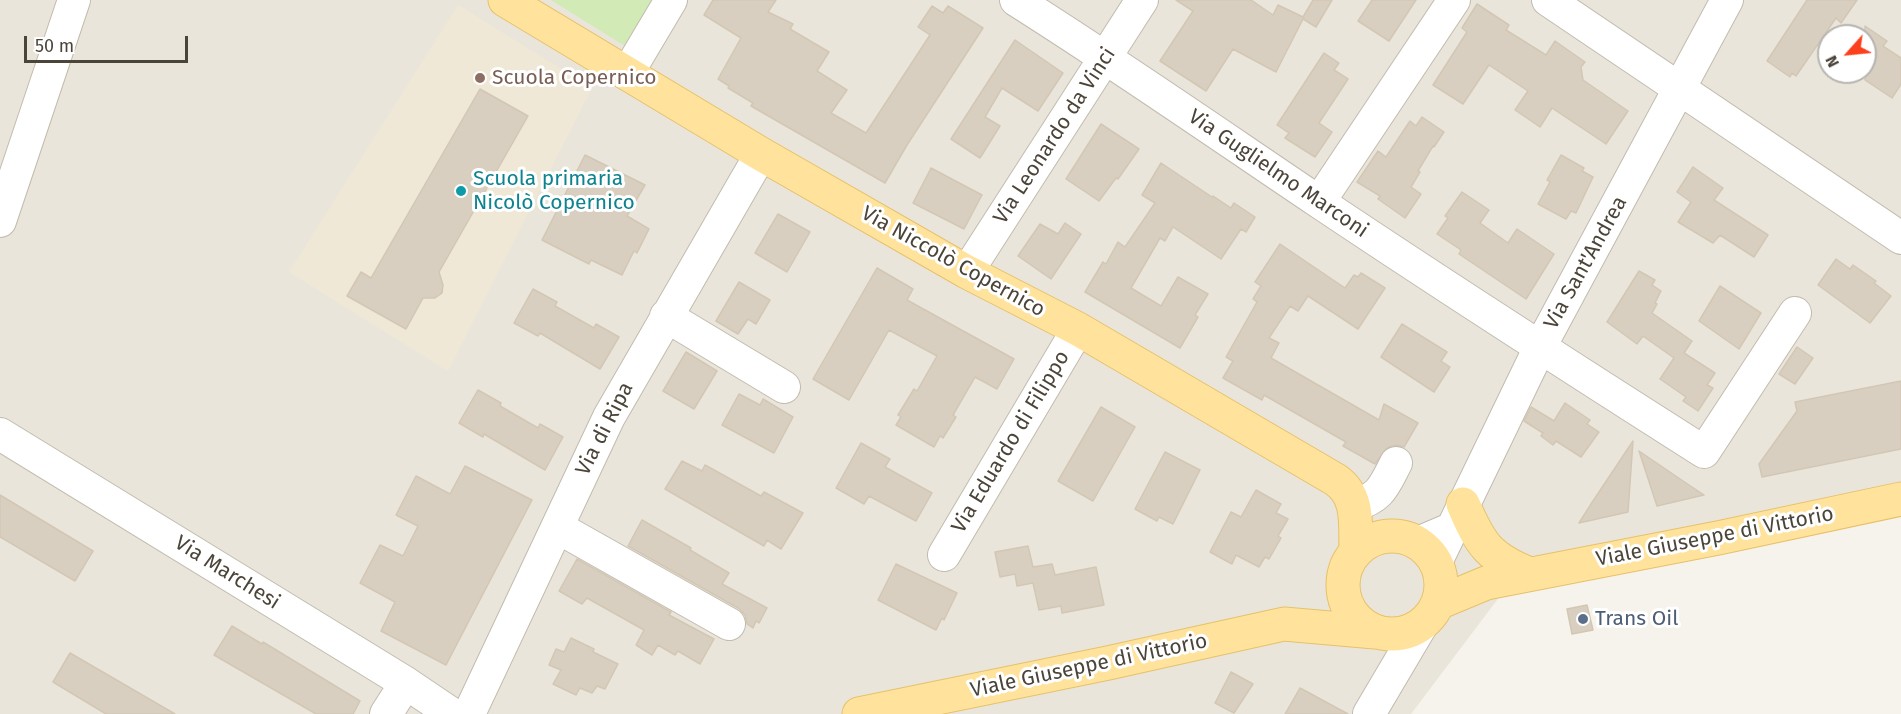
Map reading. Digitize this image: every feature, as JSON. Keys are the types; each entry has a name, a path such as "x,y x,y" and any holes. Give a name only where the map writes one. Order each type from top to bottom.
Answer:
{"main road":[{"name":"Via Niccolò Copernico","path":"505,0 761,154 966,272 1078,329 1336,480 1348,491 1354,505"},
{"name":"Viale Giuseppe di Vittorio","path":"1430,582 1486,583 1901,499"},
{"path":"1354,505 1356,551"},
{"path":"1457,516 1475,532 1486,549 1508,566 1530,574"},
{"path":"1385,536 1405,537 1430,582 1406,633 1397,635 1375,632 1360,623 1350,611 1344,597 1342,582 1346,565 1356,551 1366,543 1385,536"},
{"name":"Viale Giuseppe di Vittorio","path":"1284,624 1324,598 1342,582"},
{"name":"Viale Giuseppe di Vittorio","path":"876,712 1284,624 1375,632"}],"street":[{"path":"0,220 74,0"},
{"path":"627,74 671,0"},
{"name":"Via Guglielmo Marconi","path":"1017,0 1106,57 1319,202 1540,348 1704,452 1795,313"},
{"name":"Via Leonardo da Vinci","path":"966,272 1142,0"},
{"path":"1319,202 1454,0"},
{"path":"1548,0 1901,238"},
{"name":"Via Sant'Andrea","path":"1371,710 1430,582 1457,516 1540,348 1727,0"},
{"name":"Via di Ripa","path":"469,714 609,417 761,154"},
{"path":"666,316 784,387"},
{"name":"Via Eduardo di Filippo","path":"944,555 1078,329"},
{"name":"Via Marchesi","path":"0,434 406,683 452,714"},
{"path":"1354,505 1367,501 1380,493 1396,463"},
{"path":"557,527 729,624"},
{"name":"Via Sant'Andrea","path":"1371,710 1378,651 1375,632"},
{"path":"386,714 406,683"}],"shaded area":[{"path":"0,0 1901,0 1901,486 1528,559 1411,714 0,714"},
{"path":"458,5 592,88 448,371 289,272"}],"green space":[{"path":"551,0 658,0 628,48"}],"building":[{"path":"713,0 776,0 768,12 793,24 790,29 829,52 817,71 847,90 831,113 866,133 930,35 918,27 932,6 943,13 948,6 983,28 885,183 751,106 753,103 718,79 741,38 704,15"},
{"path":"1176,0 1251,0 1273,15 1278,5 1303,17 1313,0 1332,0 1316,27 1303,19 1276,72 1233,49 1206,91 1160,61 1193,11"},
{"path":"1372,0 1416,0 1389,41 1358,21"},
{"path":"1807,0 1857,0 1841,23 1836,18 1832,24 1817,24 1817,46 1796,76 1792,73 1790,77 1767,61"},
{"path":"1477,4 1509,25 1506,30 1546,55 1555,41 1585,62 1581,67 1583,80 1628,111 1606,144 1552,108 1540,127 1515,110 1528,91 1489,65 1463,104 1433,85 1467,32 1462,28"},
{"path":"1877,34 1887,41 1883,46 1901,58 1901,84 1892,98 1871,84 1877,84"},
{"path":"1015,40 1063,73 1038,111 1002,88 985,117 1000,126 980,158 951,139"},
{"path":"1324,53 1339,63 1334,70 1348,79 1319,123 1332,132 1315,157 1285,138 1289,133 1277,125"},
{"name":"Scuola primaria Nicolò Copernico","path":"480,89 528,116 439,272 443,285 442,293 435,298 423,298 406,329 347,296 361,272 371,278"},
{"path":"1422,117 1444,132 1418,171 1420,172 1411,187 1421,194 1405,218 1378,199 1380,196 1357,182 1378,151 1386,157 1410,121 1416,126"},
{"path":"1101,124 1139,149 1099,201 1066,179"},
{"path":"585,155 645,185 627,216 649,229 622,275 591,260 589,264 542,240"},
{"path":"1561,155 1584,168 1582,171 1593,177 1576,213 1571,211 1566,219 1538,204 1550,182 1547,180"},
{"path":"1161,163 1231,208 1234,203 1255,217 1246,232 1241,229 1221,259 1173,227 1165,241 1160,238 1131,288 1161,306 1178,277 1208,294 1195,315 1198,317 1180,348 1085,292 1103,262 1106,264 1118,242 1125,247 1155,203 1142,195"},
{"path":"1693,167 1723,188 1714,200 1768,235 1754,257 1720,235 1713,243 1678,222 1691,202 1677,192"},
{"path":"931,168 982,195 964,229 913,203"},
{"path":"1462,192 1489,210 1480,223 1508,243 1517,229 1554,254 1526,299 1459,254 1461,250 1437,234 1448,218 1445,216"},
{"path":"778,214 810,232 787,272 755,253"},
{"path":"1065,223 1081,234 1051,279 1018,256 1040,224 1058,234"},
{"path":"1280,244 1345,288 1354,275 1358,277 1361,273 1385,288 1358,329 1308,296 1298,311 1290,306 1269,338 1279,343 1271,358 1379,420 1384,404 1418,423 1404,447 1396,445 1387,448 1375,464 1343,446 1346,442 1264,395 1262,400 1223,378 1233,361 1226,357 1257,302 1253,299 1261,286 1255,282"},
{"path":"1836,259 1850,269 1853,265 1876,281 1874,283 1891,296 1870,323 1818,285"},
{"path":"877,268 913,289 907,300 1014,359 997,389 975,377 953,415 956,417 943,438 940,436 934,447 896,425 901,417 898,415 914,389 917,391 937,356 889,330 849,400 813,379"},
{"path":"1639,271 1655,280 1652,285 1661,291 1652,313 1692,341 1684,353 1715,373 1707,385 1713,388 1698,411 1683,401 1686,397 1660,379 1674,358 1643,336 1637,344 1607,322"},
{"path":"739,282 770,300 756,324 748,319 738,334 716,321"},
{"path":"1720,286 1761,313 1739,349 1699,321"},
{"path":"533,289 557,302 555,306 594,328 596,324 619,337 600,369 540,333 538,336 514,323"},
{"path":"1402,324 1447,352 1441,361 1450,367 1434,392 1381,357"},
{"path":"1797,347 1813,358 1795,384 1779,374"},
{"path":"686,352 717,371 694,409 663,391"},
{"path":"1901,381 1901,449 1762,477 1759,464 1797,411 1795,402"},
{"path":"478,390 538,428 540,424 563,437 545,470 484,434 483,437 459,423"},
{"path":"739,394 760,405 763,399 793,417 774,453 722,425"},
{"path":"1565,403 1590,420 1587,424 1599,432 1581,457 1556,441 1553,445 1541,436 1543,433 1524,421 1531,407 1554,421"},
{"path":"1101,407 1135,427 1093,501 1058,481"},
{"path":"1633,441 1628,512 1579,523 1593,501"},
{"path":"861,443 890,459 885,467 932,493 916,521 869,496 864,504 836,488"},
{"path":"1639,451 1686,483 1704,495 1657,506"},
{"path":"1165,452 1200,470 1173,524 1159,517 1157,521 1135,509"},
{"path":"682,461 702,471 705,465 761,496 764,492 803,513 781,549 767,540 764,546 665,489"},
{"path":"465,466 532,500 446,665 381,631 395,602 360,583 380,545 403,556 418,526 396,515 416,476 450,494"},
{"path":"1256,490 1281,504 1276,513 1288,519 1278,536 1281,538 1269,559 1265,557 1259,567 1236,555 1232,564 1210,552 1231,512 1241,517"},
{"path":"0,495 93,551 75,581 0,537"},
{"path":"642,520 729,573 722,584 767,608 759,623 756,621 753,628 747,624 745,615 738,608 628,546"},
{"path":"1028,546 1033,567 1052,564 1055,575 1096,567 1104,605 1062,613 1061,606 1039,610 1033,583 1017,586 1015,574 1000,577 995,552"},
{"path":"577,559 671,612 669,615 714,639 700,664 678,651 675,655 658,645 652,655 636,645 644,630 587,598 582,604 559,591"},
{"path":"896,564 957,593 944,620 942,618 936,630 878,600"},
{"path":"1587,605 1593,630 1572,634 1567,609"},
{"path":"232,626 262,644 263,642 360,701 353,714 316,714 214,655"},
{"path":"571,638 618,664 605,689 597,686 592,693 580,688 576,695 553,684 561,670 549,665 556,649 564,652"},
{"path":"70,653 175,714 106,714 53,682"},
{"path":"1231,672 1253,684 1234,713 1215,703"},
{"path":"1300,688 1348,714 1285,714"}],"place":[{"name":"Scuola Copernico","path":"480,78"},
{"name":"Scuola primaria Nicolò Copernico","path":"461,191"},
{"name":"Trans Oil","path":"1583,619"}]}
